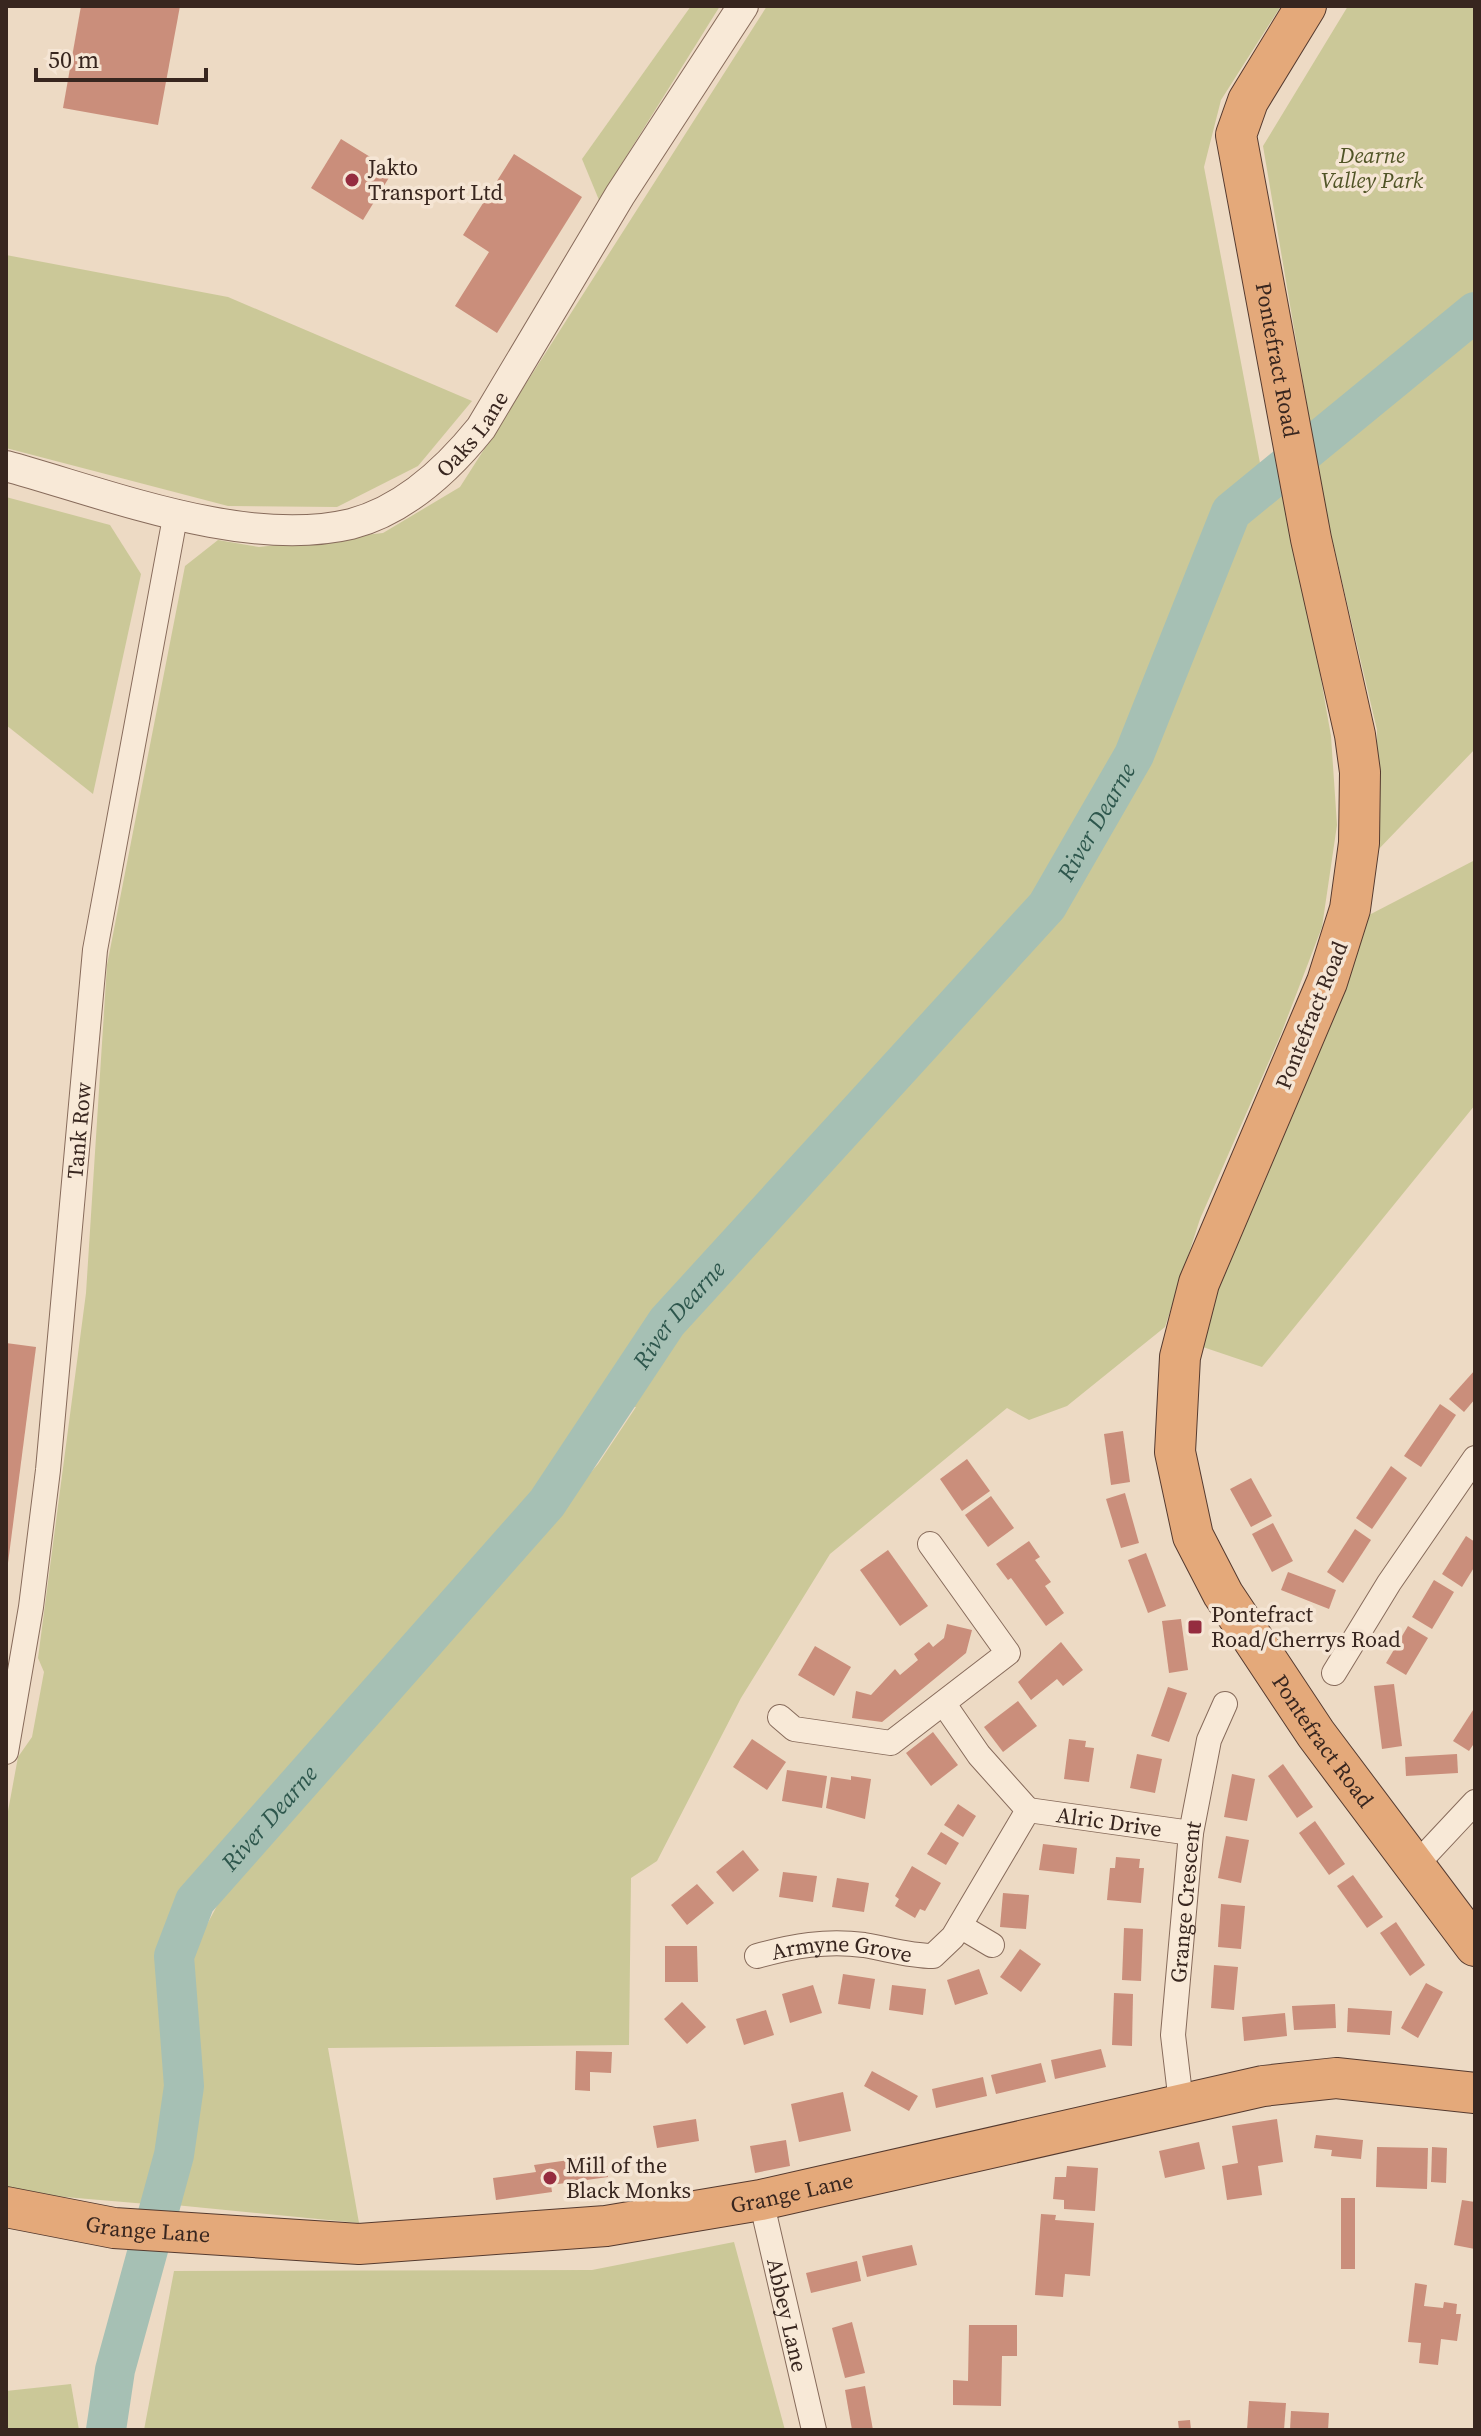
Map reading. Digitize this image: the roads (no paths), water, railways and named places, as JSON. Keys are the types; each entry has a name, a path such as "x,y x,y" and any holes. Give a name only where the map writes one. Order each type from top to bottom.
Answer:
{"highway":[{"name":"Pontefract Road","path":"1306,6 1248,101 1236,135 1286,389 1311,539 1355,735 1360,812 1356,872 1350,909 1327,982 1199,1283 1180,1357 1175,1452 1193,1536 1223,1594 1316,1734 1475,1946"},
{"name":"Grange Lane","path":"6,2207 114,2228 359,2244 606,2226 761,2200 1263,2086 1336,2078 1475,2093"}],"street":[{"name":"Oaks Lane","path":"6,466 176,512 286,530 353,523 410,496 456,460 481,428 620,195 743,6"},
{"name":"Tank Row","path":"6,1752 31,1607 48,1470 95,950 176,512"},
{"path":"1334,1673 1389,1583 1475,1458"},
{"path":"780,1717 794,1729 891,1743 1017,1646 930,1544"},
{"path":"944,1704 979,1755 1028,1810"},
{"name":"Grange Crescent","path":"1181,2103 1173,2035 1191,1833 1209,1740 1225,1704"},
{"path":"1416,1865 1475,1802"},
{"name":"Alric Drive","path":"1028,1810 1191,1833"},
{"name":"Armyne Grove","path":"757,1956 799,1945 835,1942 910,1956 933,1956 960,1926 1028,1810"},
{"path":"960,1926 992,1945"},
{"name":"Abbey Lane","path":"761,2200 814,2430"}],"waterway":[{"name":"River Dearne","path":"106,2430 115,2370 174,2155 184,2086 174,1956 195,1901 547,1503 667,1322 1047,906 1134,755 1231,512 1475,312"}],"place":[{"name":"Jakto Transport Ltd","path":"352,180"},
{"name":"Pontefract Road/Cherrys Road","path":"1195,1627"},
{"name":"Mill of the Black Monks","path":"550,2178"}],"park label":[{"name":"Dearne Valley Park","path":"1372,168"}]}
